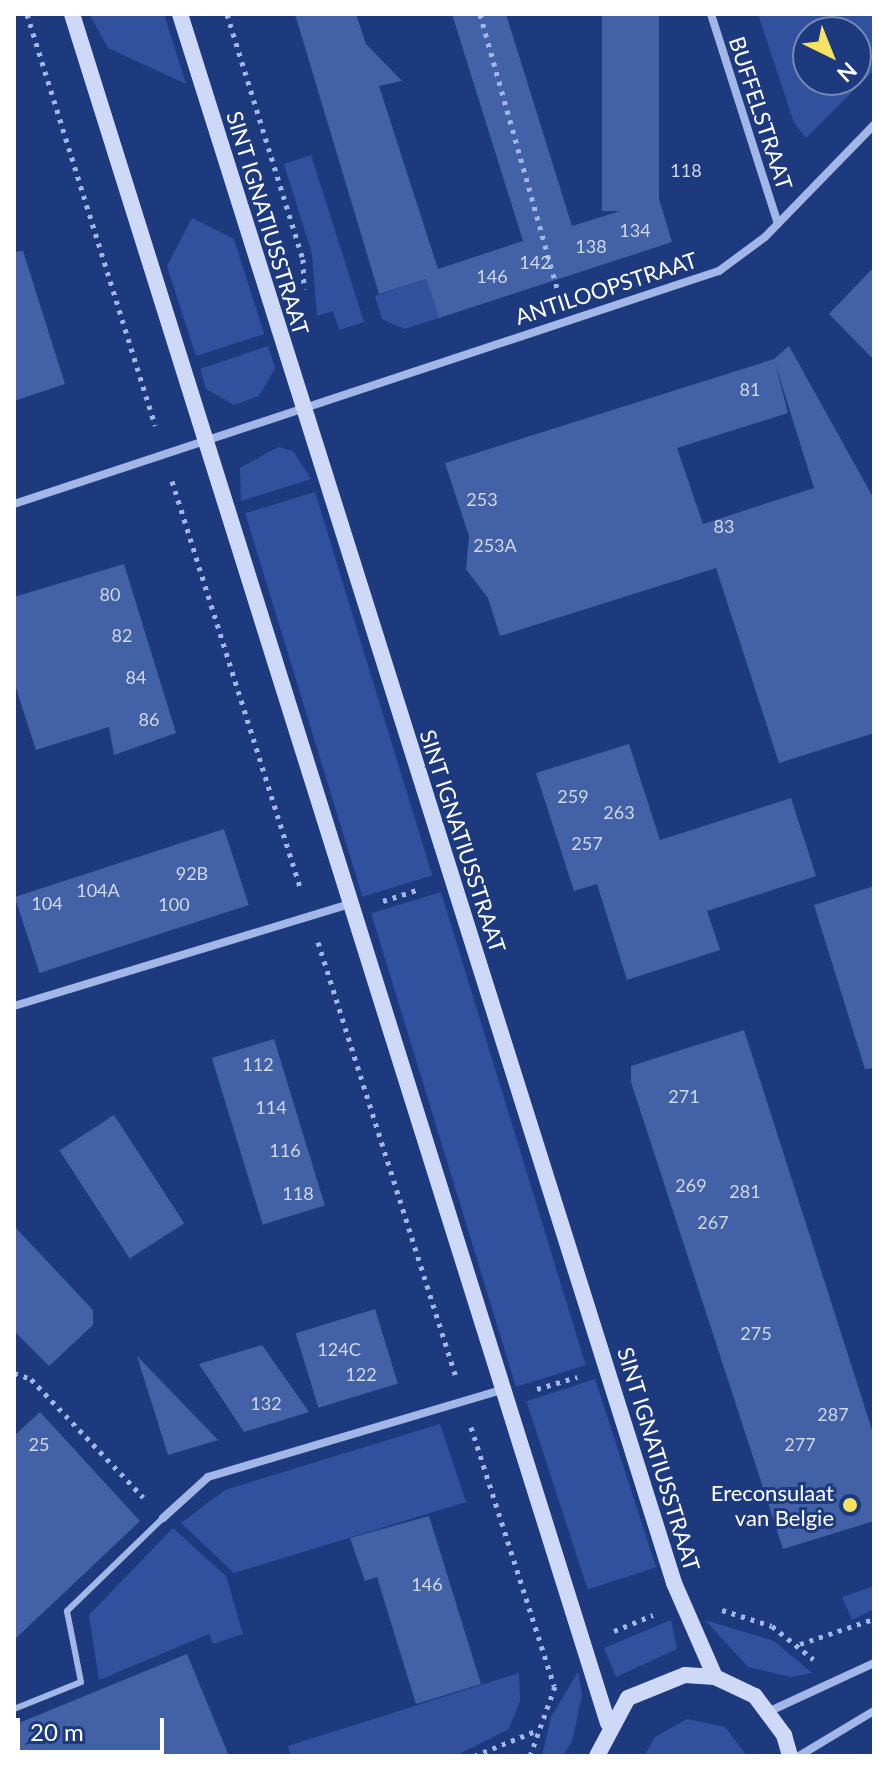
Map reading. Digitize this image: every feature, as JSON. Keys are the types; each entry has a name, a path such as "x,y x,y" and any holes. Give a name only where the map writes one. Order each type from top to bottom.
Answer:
{"main road":[{"path":"72,14 506,1389 608,1723"},
{"name":"SINT IGNATIUSSTRAAT","path":"180,14 674,1583 715,1677"},
{"path":"597,1756 608,1723 654,1682 715,1677 770,1711 790,1756"}],"street":[{"name":"BUFFELSTRAAT","path":"711,14 778,224"},
{"name":"ANTILOOPSTRAAT","path":"14,504 719,271 778,224 874,125"},
{"path":"14,1006 310,917 353,907"},
{"path":"163,1518 208,1477 462,1399 506,1389"},
{"path":"770,1711 874,1663"},
{"path":"799,1756 874,1711"}],"lane":[{"path":"14,1709 81,1682 67,1611 163,1518"}],"path":[{"path":"27,14 554,1686"},
{"path":"480,14 567,319"},
{"path":"353,907 452,878"},
{"path":"506,1389 522,1394 607,1367"},
{"path":"14,1373 31,1379 163,1518"},
{"path":"726,1610 800,1644 874,1619"},
{"path":"474,1756 534,1732"}],"shaded area":[{"path":"89,14 164,14 186,84 108,48"},
{"path":"758,14 874,14 872,72 872,16 792,16 792,96 848,96 806,138 794,123"},
{"path":"311,155 364,322 339,330 333,311 317,316 312,254 284,164"},
{"path":"192,218 234,239 264,334 196,356 167,266"},
{"path":"426,279 439,318 404,329 382,319 375,296"},
{"path":"268,346 275,368 259,396 234,405 206,389 200,369"},
{"path":"278,447 293,451 311,479 241,501 240,468"},
{"path":"315,492 432,875 362,897 245,513"},
{"path":"441,892 586,1365 516,1387 371,913"},
{"path":"595,1379 656,1567 588,1590 527,1401"},
{"path":"440,1424 466,1502 234,1573 181,1523 225,1490"},
{"path":"173,1528 226,1576 243,1634 213,1644 209,1634 99,1680 89,1615"},
{"path":"874,1586 874,1609 852,1620 842,1597"},
{"path":"671,1620 677,1649 616,1677 604,1648"},
{"path":"705,1620 774,1641 812,1673 791,1677 748,1667"},
{"path":"578,1672 582,1695 572,1741 563,1756 542,1756 551,1717"},
{"path":"519,1673 520,1701 509,1729 455,1756 291,1756 288,1746"},
{"path":"687,1719 725,1727 747,1756 644,1756 655,1737"}],"building":[{"path":"295,14 356,14 366,44 402,81 379,86 438,269 523,241 452,14 506,14 572,226 659,199 672,242 439,318 426,279 379,294"},
{"path":"602,14 659,14 659,211 602,211"},
{"path":"23,251 65,384 14,401 14,252"},
{"path":"874,267 874,360 829,314"},
{"path":"789,346 874,499 874,733 779,763 716,568 500,636 488,598 466,569 469,536 445,463 774,359","holes":["775,363 814,488 703,524 677,448 788,413"]},
{"path":"124,564 176,733 114,755 109,727 36,750 14,682 14,597"},
{"path":"629,744 660,840 791,798 816,876 707,911 720,950 627,980 597,884 574,891 536,773"},
{"path":"224,829 249,905 39,973 15,897"},
{"path":"874,886 874,1068 865,1069 814,905"},
{"path":"744,1030 874,1436 874,1521 783,1549 631,1082 631,1066"},
{"path":"274,1039 325,1205 263,1224 212,1058"},
{"path":"114,1115 184,1223 130,1259 59,1150"},
{"path":"14,1226 93,1310 93,1325 49,1366 14,1331"},
{"path":"375,1309 398,1384 318,1408 296,1333"},
{"path":"262,1345 309,1412 244,1432 199,1364"},
{"path":"137,1356 218,1440 168,1455"},
{"path":"40,1412 140,1521 14,1640 14,1436"},
{"path":"429,1516 481,1684 416,1704 377,1577 365,1581 350,1538"},
{"path":"187,1654 229,1756 14,1756 14,1725"}],"place":[{"name":"Ereconsulaat van Belgie","path":"850,1505"}]}
